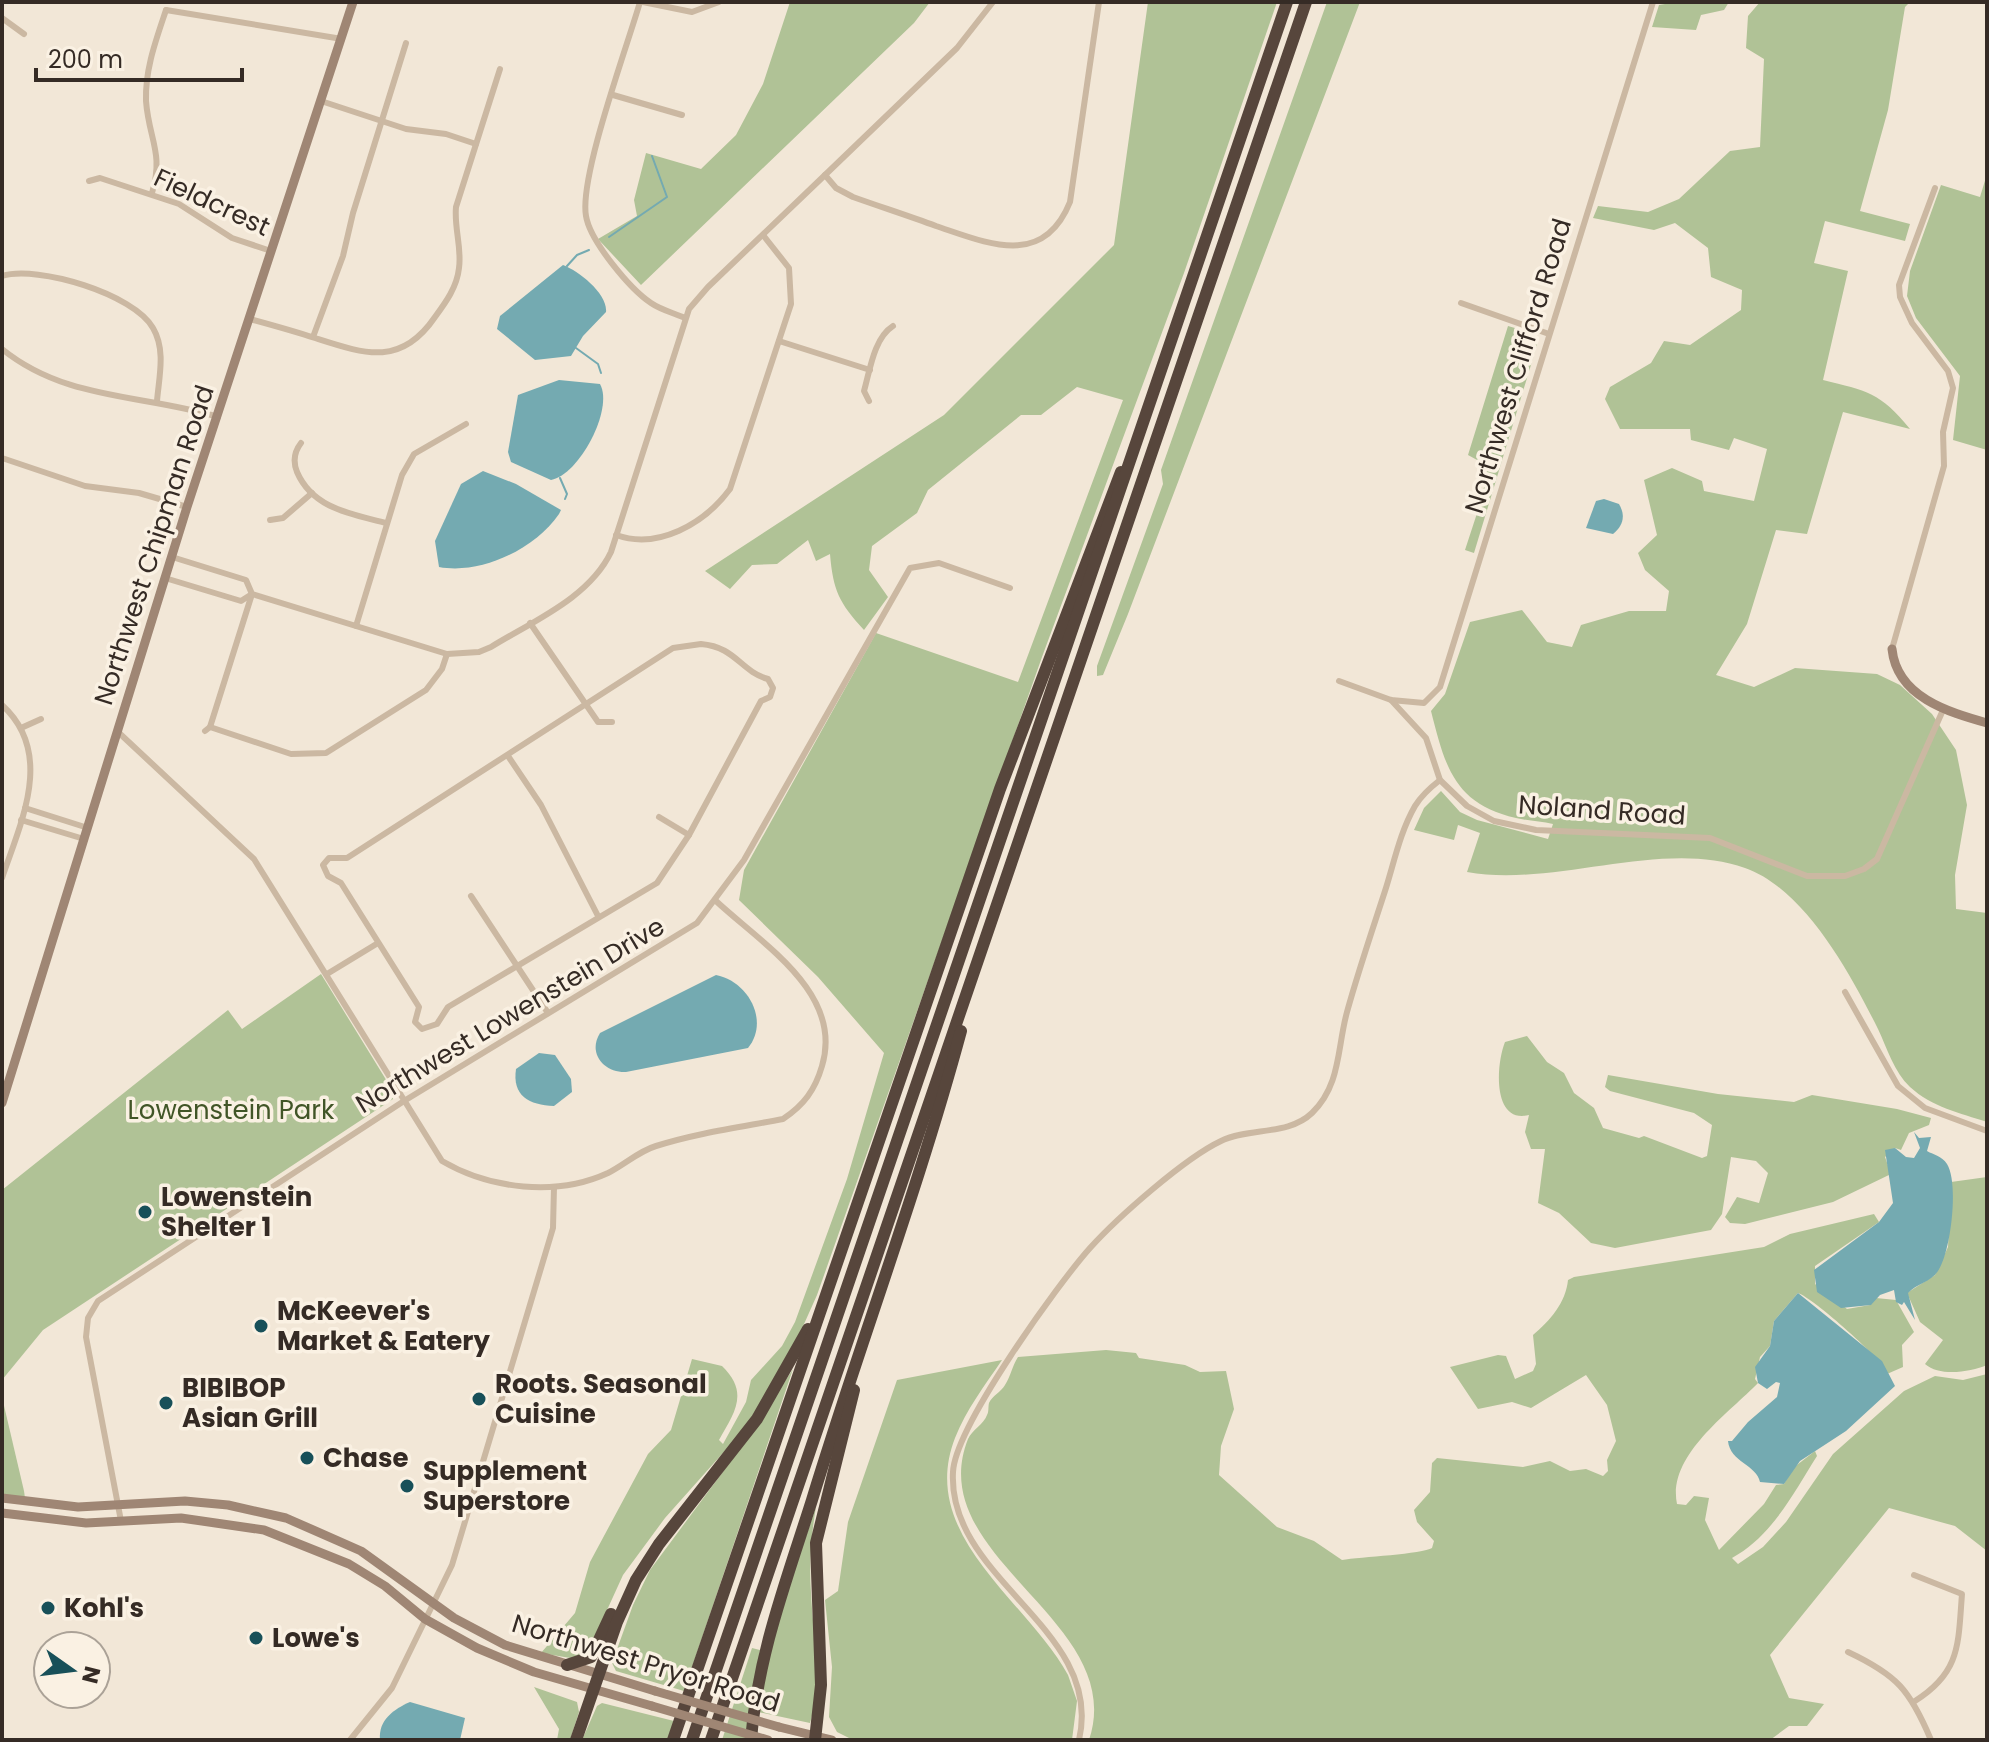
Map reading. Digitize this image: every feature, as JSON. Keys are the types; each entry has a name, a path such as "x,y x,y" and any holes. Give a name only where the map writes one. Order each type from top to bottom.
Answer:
{"highway":[{"path":"692,1740 1287,2"},
{"path":"711,1740 1306,2"},
{"path":"673,1740 1000,789 1115,482 1135,449"},
{"path":"751,1740 755,1697 767,1637 928,1150 989,928"},
{"path":"576,1740 598,1674 636,1580 757,1419 822,1306"},
{"path":"816,1738 821,1685 816,1543 872,1321"},
{"path":"567,1665 591,1657 626,1583 656,1541 685,1511"}],"main road":[{"name":"Northwest Chipman Road","path":"2,1103 187,507 353,2"},
{"path":"1892,649 1893,660 1907,683 1943,710 1987,723"},
{"name":"Northwest Pryor Road","path":"2,1498 78,1507 185,1501 228,1505 286,1518 361,1551 454,1618 505,1645 816,1738 832,1740"},
{"name":"Northwest Pryor Road","path":"2,1513 54,1521 181,1518 264,1530 349,1564 385,1586 425,1619 508,1662 768,1740"}],"street":[{"path":"158,2 166,10 342,39"},
{"path":"685,318 645,298 597,243 589,229 584,203 641,2 692,12 719,2"},
{"path":"165,578 241,601 252,594 447,654 479,652 530,623 592,581 607,560 616,535 685,318 708,287 957,48 993,2"},
{"path":"825,175 836,188 853,197 986,243 1024,246 1046,236 1061,220 1072,193 1099,2"},
{"name":"Northwest Clifford Road","path":"1391,700 1424,703 1440,687 1653,2"},
{"path":"152,193 159,161 149,126 146,90 148,66 166,10"},
{"path":"2,18 24,34"},
{"path":"313,337 343,256 353,213 406,43"},
{"path":"250,319 348,349 376,354 394,352 428,328 456,282 460,264 454,228 456,207 500,69"},
{"path":"613,95 682,115"},
{"path":"321,101 406,129 446,134 476,144"},
{"name":"Fieldcrest","path":"89,181 100,178 152,193 191,209 232,238 271,251"},
{"path":"1892,649 1944,466 1943,432 1952,398 1952,380 1912,323 1900,297 1899,285 1935,188"},
{"path":"616,535 642,541 662,539 723,499 735,478 791,304 791,278 784,259 763,235"},
{"path":"2,276 21,271 42,274 121,300 138,310 153,328 160,350 157,401"},
{"path":"1461,303 1549,334"},
{"path":"869,401 864,391 870,370 883,333 893,326"},
{"path":"779,341 870,370"},
{"path":"2,349 49,379 115,398 157,401 218,417"},
{"path":"356,626 402,475 414,454 466,424"},
{"path":"301,443 295,450 295,467 312,493 341,512 386,523"},
{"path":"2,458 85,486 139,493 187,507"},
{"path":"270,520 283,518 312,493"},
{"path":"172,557 246,580 252,594 207,729 291,754 326,753 426,690 442,669 447,654"},
{"name":"Northwest Lowenstein Drive","path":"121,1521 86,1337 88,1318 98,1301 404,1101 684,933 716,901 744,860 910,568 939,563 1010,588"},
{"path":"530,623 598,722 612,722"},
{"path":"687,645 720,646 739,658 752,674 768,679 773,688 770,697 761,701 689,835 657,883 448,1007 431,1029 422,1029 415,1022 419,1007 338,879 328,876 323,865 329,858 347,858 584,705 673,648 687,645"},
{"path":"1079,1740 1082,1696 1071,1668 963,1525 953,1490 952,1471 960,1441 990,1389 1068,1274 1093,1245 1165,1183 1221,1141 1300,1121 1327,1095 1336,1075 1346,1015 1403,835 1416,805 1440,780 1426,738 1391,700 1339,681"},
{"path":"2,705 21,728 29,746 32,768 25,808 2,878"},
{"name":"Noland Road","path":"1440,780 1480,814 1514,826 1710,838 1807,876 1845,876 1864,869 1877,859 1943,710"},
{"path":"21,728 41,719"},
{"path":"117,731 254,859 442,1161 468,1176 541,1188 575,1185 608,1173 652,1147 783,1119 801,1107 817,1082 826,1055 822,1011 806,984 716,901"},
{"path":"508,756 541,805 598,916"},
{"path":"25,808 88,828"},
{"path":"659,817 689,835"},
{"path":"21,820 84,839"},
{"path":"471,896 548,1013"},
{"path":"327,974 378,943"},
{"path":"1845,992 1898,1086 1925,1108 1987,1131"},
{"path":"350,1740 392,1688 425,1619 436,1604 452,1565 553,1228 554,1187"},
{"path":"1914,1575 1962,1594 1958,1644 1951,1668 1941,1681 1915,1701"},
{"path":"1848,1652 1890,1675 1915,1701 1931,1740"}],"green space":[{"path":"790,2 930,2 914,23 641,285 598,239 637,216 634,200 646,153 701,169 736,135 763,84"},
{"path":"1148,2 1277,2 1184,273 1042,657 817,1295 796,1342 746,1427 665,1518 623,1575 587,1654 576,1659 541,1653 575,1613 590,1562 648,1454 671,1430 692,1359 722,1366 735,1385 737,1403 719,1440 723,1444 746,1402 751,1380 782,1346 795,1322 847,1179 884,1053 818,977 739,900 744,870 876,633 1018,682 1123,400 1077,387 1041,415 1021,415 928,490 917,513 872,546 869,570 888,597 864,630 839,595 830,554 816,561 808,540 777,564 752,565 730,589 705,571 944,415 1114,245"},
{"path":"1327,2 1360,2 1128,614 1103,675 1097,676 1097,666 1163,484 1161,470"},
{"path":"1729,2 1724,10 1701,15 1696,30 1652,27 1659,5"},
{"path":"1760,2 1910,2 1905,7 1888,110 1860,211 1910,224 1905,241 1825,221 1814,263 1848,271 1823,380 1851,387 1881,400 1910,429 1843,412 1807,534 1776,530 1747,624 1716,675 1754,687 1795,668 1877,674 1900,685 1932,714 1956,750 1967,805 1955,875 1956,909 1987,913 1987,1122 1937,1104 1904,1081 1854,984 1824,936 1787,894 1767,879 1745,868 1713,860 1679,858 1535,874 1467,872 1480,833 1458,825 1454,840 1414,830 1424,808 1441,791 1460,812 1477,820 1548,839 1553,824 1516,818 1479,803 1456,780 1441,749 1431,711 1445,694 1470,622 1522,610 1547,642 1572,647 1581,625 1629,611 1666,611 1669,591 1645,570 1638,553 1657,535 1644,480 1672,468 1702,481 1704,491 1754,501 1767,449 1734,438 1729,450 1691,440 1690,429 1620,429 1605,399 1610,387 1651,363 1664,341 1690,345 1741,310 1742,290 1711,277 1708,248 1675,223 1654,230 1593,218 1598,206 1648,212 1679,199 1730,151 1760,147 1764,59 1746,48 1748,16"},
{"path":"1987,174 1987,450 1953,440 1960,376 1916,318 1907,296 1910,271 1941,185 1980,197"},
{"path":"1508,326 1529,332 1537,345 1474,553 1465,550 1482,498 1488,466 1468,455"},
{"name":"Lowenstein Park","path":"321,974 393,1091 393,1099 43,1330 2,1380 2,1190 228,1010 242,1029"},
{"path":"1527,1036 1547,1062 1564,1073 1574,1093 1594,1108 1603,1128 1639,1138 1644,1136 1702,1158 1707,1156 1712,1125 1694,1113 1610,1091 1605,1087 1608,1075 1718,1094 1794,1102 1812,1095 1931,1118 1929,1125 1909,1133 1901,1150 1895,1148 1885,1157 1891,1174 1833,1202 1745,1224 1730,1223 1725,1217 1737,1197 1759,1203 1768,1173 1756,1161 1731,1157 1722,1214 1711,1230 1615,1248 1591,1243 1559,1213 1538,1203 1545,1149 1531,1149 1525,1132 1529,1115 1517,1115 1508,1110 1503,1102 1499,1077 1505,1042"},
{"path":"1987,1177 1987,1365 1964,1371 1939,1371 1925,1364 1943,1340 1920,1322 1907,1293 1935,1275 1948,1247 1951,1182"},
{"path":"1874,1214 1879,1222 1815,1266 1815,1284 1847,1309 1870,1305 1876,1298 1896,1300 1914,1332 1902,1345 1903,1367 1887,1374 1875,1357 1848,1331 1798,1293 1774,1321 1770,1346 1760,1357 1755,1379 1758,1383 1702,1437 1690,1453 1676,1486 1677,1504 1686,1505 1694,1496 1709,1498 1705,1520 1719,1550 1764,1504 1776,1485 1784,1484 1793,1468 1815,1451 1817,1456 1770,1526 1732,1558 1738,1564 1763,1547 1786,1522 1833,1454 1904,1391 1935,1376 1963,1380 1987,1374 1987,1551 1955,1526 1889,1508 1770,1655 1789,1698 1824,1704 1807,1726 1789,1726 1770,1740 1089,1740 1093,1697 1080,1659 1056,1623 996,1555 973,1519 961,1481 968,1439 985,1418 989,1403 1005,1385 1018,1357 1106,1350 1136,1353 1139,1358 1185,1365 1200,1372 1226,1371 1234,1409 1221,1446 1219,1475 1277,1527 1314,1541 1342,1560 1426,1550 1432,1548 1434,1541 1417,1522 1414,1510 1430,1492 1432,1463 1437,1458 1523,1467 1550,1461 1570,1471 1586,1469 1603,1476 1608,1471 1607,1460 1616,1441 1607,1405 1586,1375 1531,1408 1512,1402 1478,1409 1450,1367 1498,1355 1506,1356 1515,1379 1533,1371 1536,1364 1533,1335 1556,1310 1568,1280 1574,1277 1764,1247 1790,1234"},
{"path":"1002,1360 970,1408 955,1438 947,1473 951,1506 963,1536 982,1565 1050,1647 1068,1675 1077,1701 1072,1740 853,1740 837,1732 829,1717 832,1667 825,1600 838,1591 848,1522 897,1380"},
{"path":"793,1369 684,1691 616,1671 612,1663 633,1605 650,1570 748,1438"},
{"path":"2,1397 24,1491 25,1498 2,1494"},
{"path":"816,1507 810,1571 817,1675 810,1723 758,1712 768,1648"},
{"path":"752,1648 760,1650 747,1740 722,1740"},
{"path":"534,1687 577,1702 579,1712 570,1740 557,1740 559,1729"},
{"path":"602,1703 674,1721 667,1740 582,1740 597,1706"}],"water":[{"path":"563,265 577,272 597,291 606,312 583,336 571,356 535,360 497,329 500,316"},
{"path":"559,380 600,384 602,409 591,440 582,454 562,475 551,480 511,462 508,452 518,395"},
{"path":"483,471 516,484 561,510 549,527 506,557 472,567 439,567 435,541 461,484"},
{"path":"1604,499 1619,504 1622,513 1621,524 1613,534 1586,528 1596,501"},
{"path":"716,975 738,985 752,1004 757,1026 748,1048 626,1072 611,1069 600,1061 596,1048 600,1033"},
{"path":"539,1053 555,1055 571,1079 572,1092 554,1106 530,1101 517,1086 516,1069"},
{"path":"1914,1132 1919,1138 1931,1137 1927,1151 1943,1159 1951,1173 1952,1218 1943,1262 1935,1275 1908,1293 1915,1320 1904,1302 1902,1305 1896,1302 1894,1290 1880,1295 1871,1305 1841,1308 1817,1292 1814,1270 1879,1222 1893,1203 1885,1150 1895,1148 1906,1157 1914,1158 1920,1148"},
{"path":"1798,1293 1882,1361 1895,1386 1846,1431 1800,1461 1784,1484 1760,1482 1754,1471 1733,1454 1728,1441 1732,1441 1777,1397 1780,1383 1776,1382 1767,1389 1758,1383 1755,1367 1770,1346 1774,1321"},
{"path":"410,1702 465,1718 460,1740 380,1740 384,1721"}],"waterway":[{"path":"609,237 667,197 652,156"},
{"path":"567,266 577,255 589,250"},
{"path":"576,348 598,364 601,373"},
{"path":"560,478 567,494 565,499"}],"place":[{"name":"Lowenstein Shelter 1","path":"145,1212"},
{"name":"McKeever's Market & Eatery","path":"261,1326"},
{"name":"Roots. Seasonal Cuisine","path":"479,1399"},
{"name":"BIBIBOP Asian Grill","path":"166,1403"},
{"name":"Chase","path":"307,1458"},
{"name":"Supplement Superstore","path":"407,1486"},
{"name":"Kohl's","path":"48,1608"},
{"name":"Lowe's","path":"256,1638"}]}
